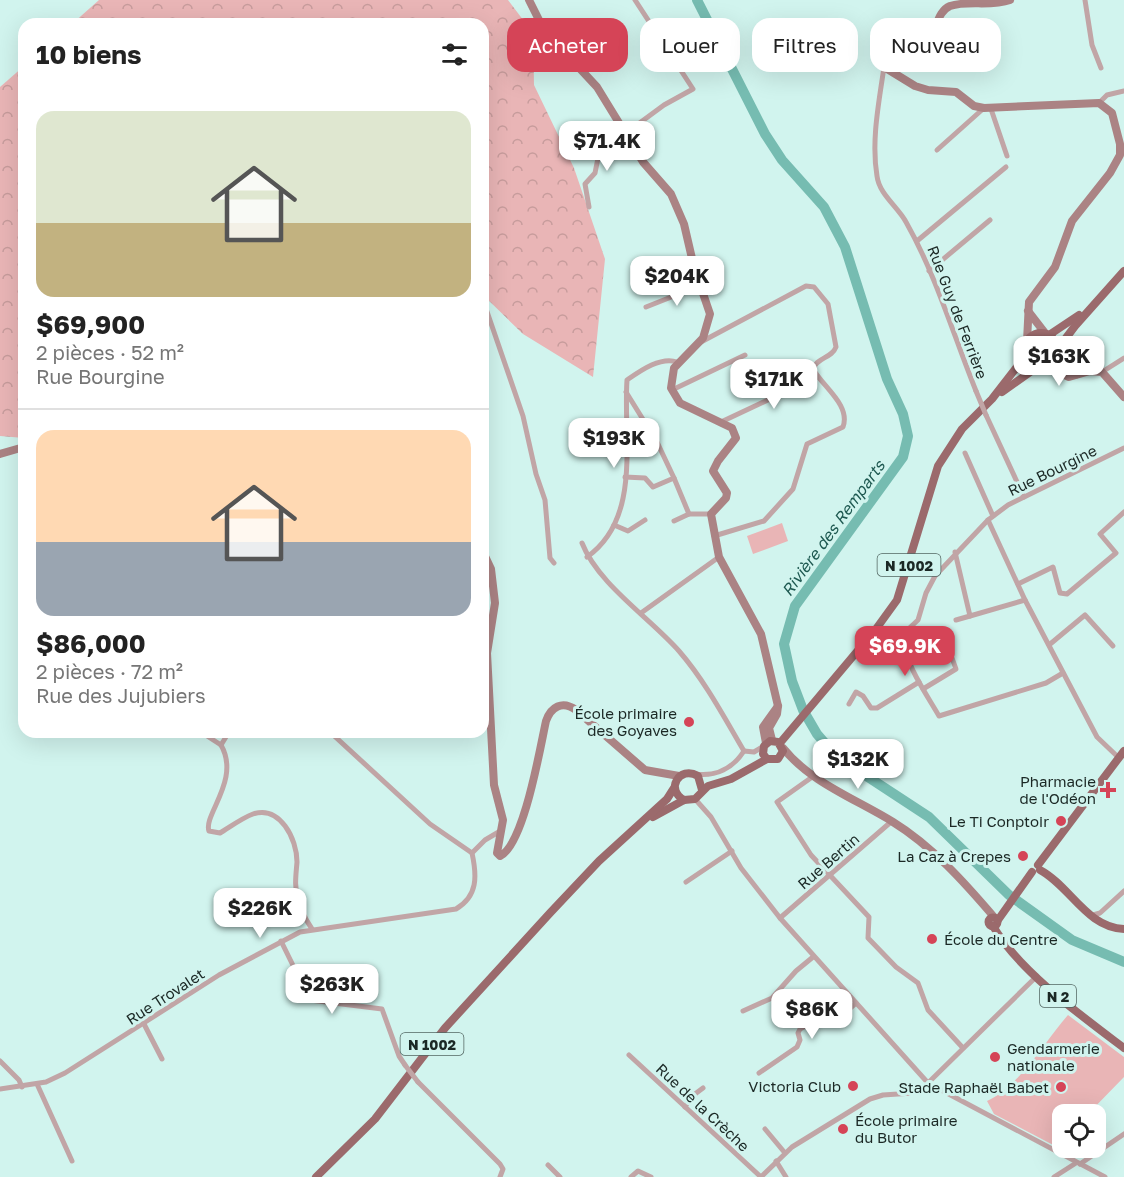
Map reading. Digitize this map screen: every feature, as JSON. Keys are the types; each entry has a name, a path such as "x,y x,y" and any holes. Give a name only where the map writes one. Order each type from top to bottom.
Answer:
{"main road":[{"path":"1094,305 1047,334 1034,334 1026,341 1025,351 1029,359 1042,365 1051,361 1094,305 1124,272"},
{"path":"1047,334 1055,342 1057,352"},
{"name":"N 1002","path":"702,790 756,765 791,730 897,600 907,573 925,499 938,466 962,429 992,399 1020,363 1025,351"},
{"name":"N 1002","path":"992,399 1042,365"},
{"name":"N 1002","path":"771,748 778,759"},
{"path":"996,920 1122,757"},
{"path":"697,775 702,790 695,799 684,800 677,796 674,786 679,776 687,772 697,775 716,783"},
{"name":"N 1002","path":"316,1177 375,1119 445,1028 550,913 599,861 667,799 674,786"},
{"name":"N 1002","path":"633,832 684,800"},
{"path":"1034,872 1052,877 1091,915 1106,926 1124,928"},
{"name":"N 2","path":"996,920 1000,935 1037,976 1082,1018 1124,1048"}],"street":[{"path":"529,0 544,30 597,87 643,162 671,194 679,209 699,286 710,314 706,333 700,342 678,362 671,380 672,390 680,403 732,428 736,438 714,467 714,475 727,494 724,501 711,514 689,514 674,521"},
{"path":"589,207 585,184 595,173 598,158 664,105 693,89 635,0"},
{"path":"940,18 951,5 995,4 1010,0"},
{"path":"1085,0 1092,45 1101,68"},
{"name":"Rue Guy de Ferrière","path":"883,72 877,126 877,178 882,190 901,212 917,241 947,310 986,415 1024,497"},
{"path":"892,72 915,86 928,90 956,92 974,106 988,108 1099,103 1112,113 1120,144 1120,155 1110,173 1072,221 1060,256 1032,297 1028,310 1026,341"},
{"path":"1099,103 1107,95 1124,90"},
{"path":"937,150 988,108"},
{"path":"988,108 1007,156"},
{"path":"917,241 1006,167"},
{"path":"929,271 990,220"},
{"path":"646,307 699,286"},
{"path":"700,342 810,286 818,289 828,304 836,344 833,352 814,365 813,369 838,402 844,422 843,427 807,444 797,482 767,520 714,536"},
{"path":"1028,310 1047,334"},
{"path":"489,317 523,416 547,506 550,558 554,563"},
{"path":"1057,352 1066,369 1079,374"},
{"path":"672,390 745,356"},
{"path":"1102,372 1124,358"},
{"path":"587,557 601,547 614,525 625,494 627,380 639,371 666,360 678,362"},
{"path":"1042,365 1065,376 1094,370 1102,372 1124,397"},
{"path":"721,422 817,377"},
{"path":"626,392 657,442 689,514"},
{"name":"Rue Bourgine","path":"1063,673 1046,683 939,716 919,682 903,644 902,635 918,620 926,593 935,576 955,552 990,518 1024,497 1124,448"},
{"path":"0,454 18,449"},
{"path":"965,453 1025,600 1097,737 1122,757"},
{"path":"625,477 645,478 653,487 674,478"},
{"path":"1018,584 1053,567 1060,594 1067,594 1116,553 1100,534 1124,512"},
{"path":"711,514 719,557 759,627 778,706 777,714 769,728 771,748"},
{"path":"614,525 628,531 645,520"},
{"path":"582,543 587,557 693,668 744,751"},
{"path":"955,552 970,616"},
{"path":"641,613 719,557"},
{"path":"489,565 493,586 493,618 489,641"},
{"path":"956,620 1025,600"},
{"path":"1049,645 1085,615 1113,646"},
{"path":"923,689 956,669 952,658"},
{"path":"849,704 856,692 863,696 871,708 877,708 919,682"},
{"path":"489,702 494,785 502,812 503,829 497,850 500,856 506,852 525,814 549,715 561,704 576,710 641,768 657,774 674,786"},
{"path":"210,738 221,745 226,762 226,779 223,795 209,819 210,831 220,833 251,814 263,812 273,815 282,822 295,850 294,882 298,900 312,929"},
{"path":"221,745 226,738"},
{"path":"337,738 430,824 472,853 485,840 503,829"},
{"path":"744,751 754,752 771,748 858,805 892,821 913,836 996,920"},
{"path":"697,775 718,773 737,761 744,751"},
{"path":"778,759 791,759"},
{"path":"657,774 679,776"},
{"path":"814,775 777,802 799,838 830,876 869,917 868,938 896,967 918,983 928,1010 963,1048"},
{"path":"695,799 711,817 741,868 780,918 928,1083 1105,1177"},
{"name":"Rue Bertin","path":"780,918 892,821"},
{"path":"686,882 732,851"},
{"name":"Rue Trovalet","path":"0,1089 37,1084 65,1073 219,975 280,941 312,929 456,909 474,890 472,853"},
{"path":"1091,915 1100,913 1124,891"},
{"path":"280,941 310,1000 381,1009 399,1056 405,1065 418,1082 500,1164 503,1168 500,1177"},
{"path":"743,1011 772,998 796,971 813,957"},
{"path":"761,1177 785,1153 877,1095 913,1094 928,1083 1037,976"},
{"path":"759,1073 796,1047 800,1040 798,1033 800,1029 830,1012 842,1016 855,1004"},
{"path":"144,1024 162,1059"},
{"name":"Rue de la Crèche","path":"628,1055 761,1177"},
{"path":"0,1061 19,1080 22,1087"},
{"path":"37,1084 72,1161"},
{"path":"685,1107 691,1097 703,1088"},
{"path":"765,1129 785,1153"},
{"path":"1054,1177 1124,1134"},
{"path":"776,1161 786,1177"},
{"path":"548,1165 560,1177"},
{"path":"631,1177 638,1170 651,1177"}],"green space":[{"path":"99,0 508,0 522,18 507,18 507,72 534,72 534,85 574,168 605,259 593,377 523,334 489,301 489,18 79,18"},
{"path":"18,71 18,438 0,436 0,87"},
{"path":"782,523 788,541 753,554 747,536"},
{"name":"Stade Raphaël Babet","path":"1068,1015 1124,1057 1124,1077 1098,1104 1052,1104 1052,1144 994,1114 987,1101 1010,1086"}],"waterway":[{"name":"Rivière des Remparts","path":"697,0 765,134 782,160 824,207 845,247 887,379 903,414 908,436 903,457 795,606 784,644 792,681 803,710 817,734 836,756 929,817 1009,895 1072,940 1124,962"}],"place":[{"name":"École primaire des Goyaves","path":"689,722"},
{"name":"Pharmacie de l'Odéon","path":"1108,790"},
{"name":"Le Ti Conptoir","path":"1061,821"},
{"name":"La Caz à Crepes","path":"1023,856"},
{"name":"École du Centre","path":"932,939"},
{"name":"Gendarmerie nationale","path":"995,1057"},
{"name":"Victoria Club","path":"853,1086"},
{"name":"Stade Raphaël Babet","path":"1061,1087"},
{"name":"École primaire du Butor","path":"843,1129"}]}
